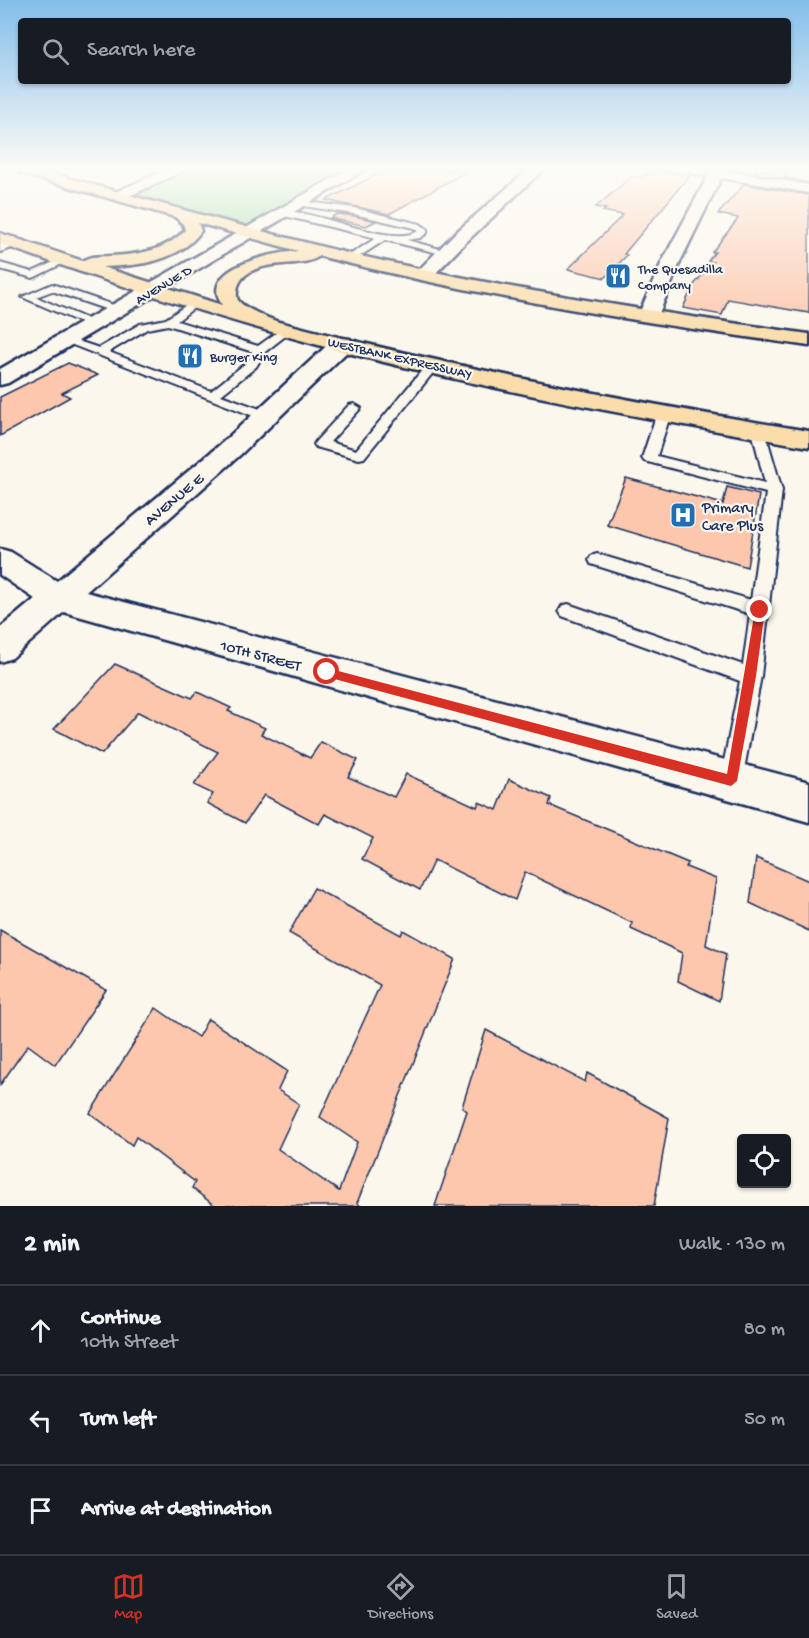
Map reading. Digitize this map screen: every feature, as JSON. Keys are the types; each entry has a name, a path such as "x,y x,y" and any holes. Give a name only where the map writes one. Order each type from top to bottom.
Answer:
{"highway":[{"path":"65,260 116,261 139,258 173,248 189,237 193,231 191,226"},
{"path":"226,226 424,275 648,316 809,340"},
{"name":"WESTBANK EXPRESSWAY","path":"4,243 280,328 432,366 524,386 809,439"},
{"path":"280,328 240,312 229,302 226,293 232,278 242,271 270,260 293,256 348,258"}],"street":[{"name":"AVENUE D","path":"0,378 260,226"},
{"path":"424,275 474,226"},
{"path":"648,316 689,226"},
{"name":"AVENUE E","path":"0,648 231,449 342,344"},
{"name":"10TH STREET","path":"0,560 57,597 809,802"}],"lane":[{"path":"350,226 385,238 446,252"},
{"path":"412,245 422,241 423,230 415,226"},
{"path":"348,258 385,238 423,234"},
{"path":"0,266 33,275 65,260"},
{"path":"93,325 27,297 52,287 118,310"},
{"path":"169,322 195,302"},
{"path":"100,353 144,326 169,322 260,350"},
{"path":"213,395 252,364 260,350 280,328"},
{"path":"66,340 266,416"},
{"path":"354,408 321,444 359,454 432,366"},
{"path":"664,413 649,458 774,490"},
{"path":"731,781 751,676 774,490 759,431"},
{"path":"597,560 760,610"},
{"path":"568,611 751,676"}],"green space":[{"path":"225,226 261,226 249,233"}],"building":[{"path":"612,226 647,226 624,254 627,255 605,278 568,269"},
{"path":"732,226 809,226 809,313 728,299 722,315 683,308 693,286 713,262 708,261 715,252 712,252"},
{"path":"68,363 98,375 62,393 70,397 0,436 0,397"},
{"name":"Primary Care Plus","path":"626,478 723,504 727,487 759,495 747,567 607,525"},
{"path":"115,664 192,698 197,692 231,708 228,711 265,728 261,734 310,758 321,742 358,760 348,777 394,797 406,774 477,807 479,802 497,810 509,779 551,798 549,805 688,863 686,867 716,879 706,945 726,954 719,1001 678,981 682,953 631,929 632,923 525,872 515,900 434,860 420,890 362,859 373,838 325,814 319,824 264,795 245,823 207,803 213,794 194,785 218,752 138,712 102,754 54,729"},
{"path":"756,858 809,881 809,931 750,903"},
{"path":"314,888 401,935 403,930 455,959 357,1203 361,1206 215,1206 192,1188 195,1182 136,1137 132,1145 90,1113 156,1008 198,1037 208,1019 287,1071 278,1090 299,1104 278,1149 339,1191 357,1142 320,1117 380,985 289,933"},
{"path":"0,930 106,990 55,1065 28,1045 0,1085"},
{"path":"486,1030 585,1082 587,1073 669,1118 654,1206 435,1206 467,1111 462,1107"}],"place":[{"name":"The Quesadilla Company","path":"618,276"},
{"name":"Burger King","path":"190,356"},
{"name":"Primary Care Plus","path":"683,515"}],"route":[{"path":"327,672 731,781 751,676 760,610"}]}
